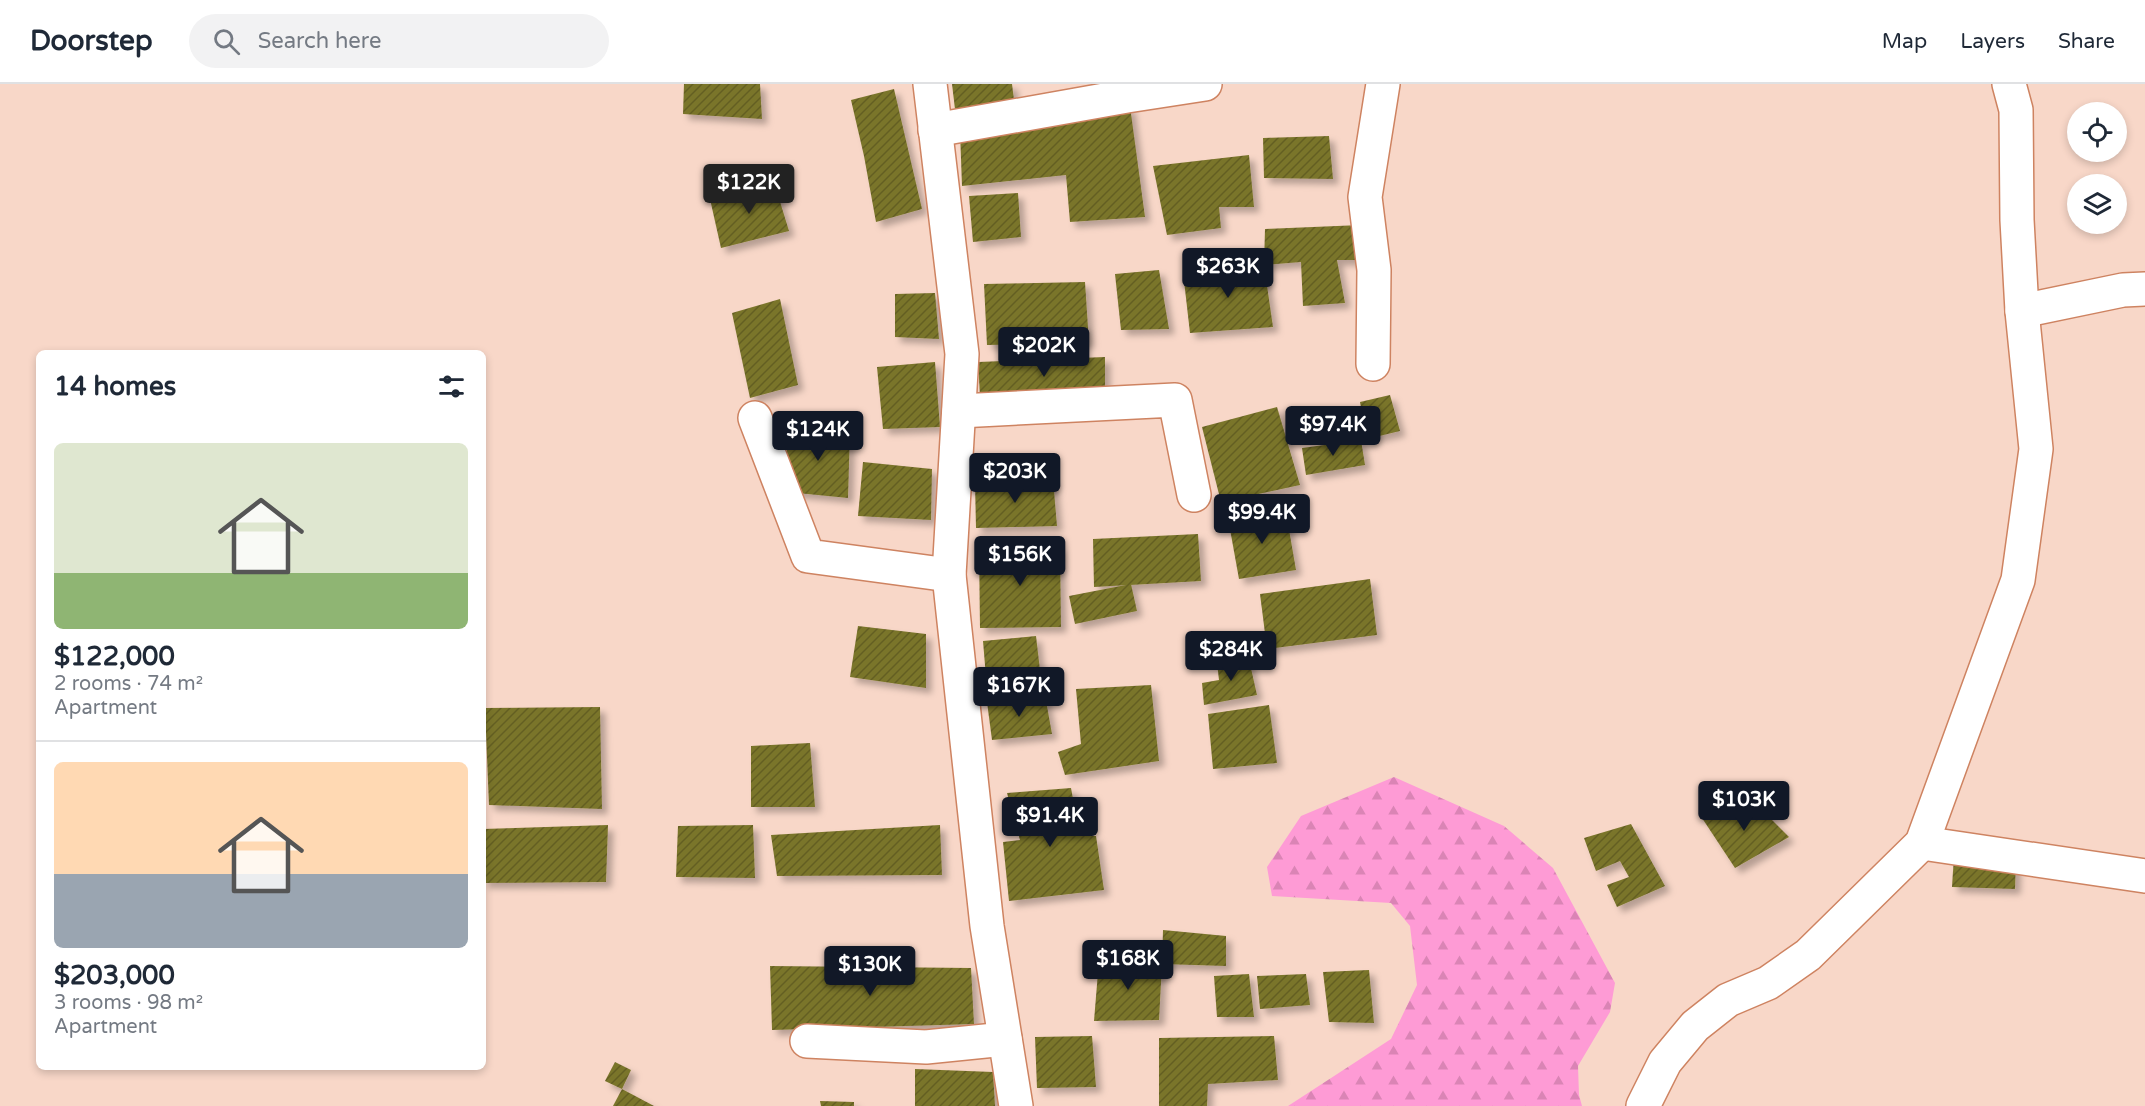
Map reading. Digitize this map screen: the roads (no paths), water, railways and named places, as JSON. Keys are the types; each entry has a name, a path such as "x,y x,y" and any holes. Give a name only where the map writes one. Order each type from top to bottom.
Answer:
{"street":[{"path":"930,84 962,354 949,574 987,926 1016,1106"},
{"path":"935,130 1205,84"},
{"path":"1373,364 1374,270 1365,197 1383,84"},
{"path":"1643,1106 1665,1062 1695,1026 1728,1000 1768,983 1808,955 1922,843 2018,580 2036,449 2022,311 2017,220 2016,110 2009,84"},
{"path":"2022,311 2123,290 2145,289"},
{"path":"959,411 1175,400 1194,495"},
{"path":"755,418 808,556 949,574"},
{"path":"1922,843 2145,876"},
{"path":"807,1041 926,1047 1005,1040"}]}
